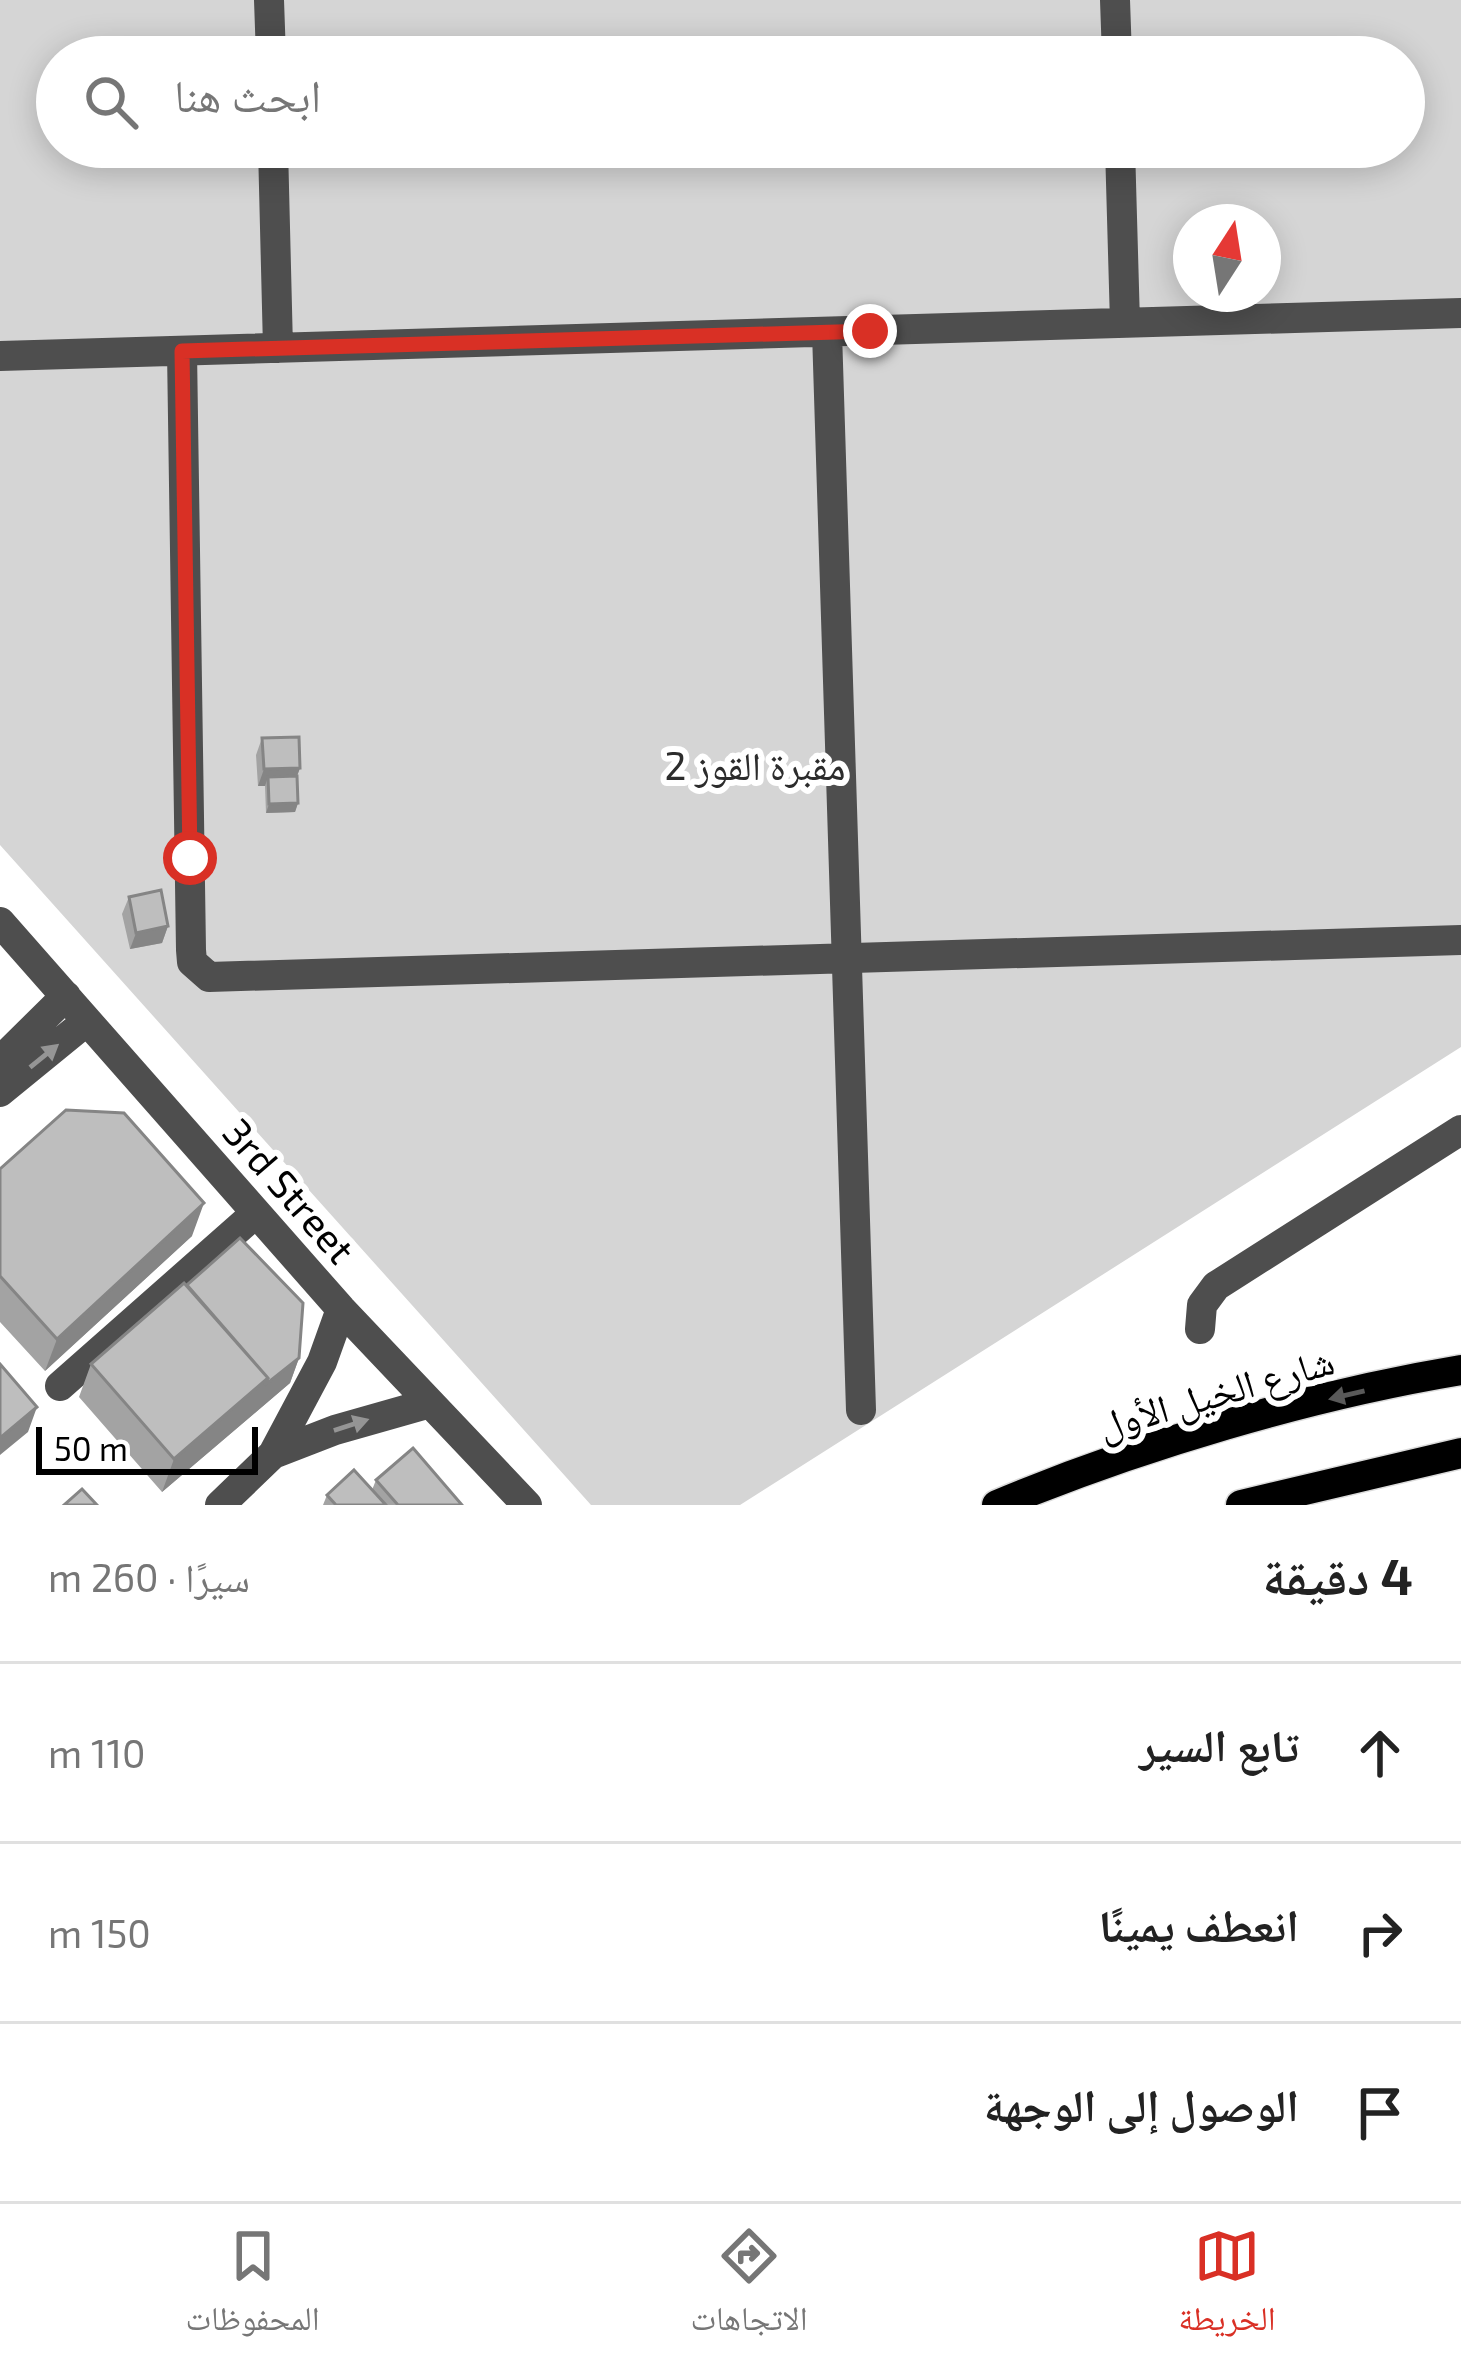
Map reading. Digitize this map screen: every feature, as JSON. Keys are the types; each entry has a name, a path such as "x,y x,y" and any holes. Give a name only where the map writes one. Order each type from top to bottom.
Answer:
{"main road":[{"name":"شارع الخيل الأول","path":"997,1505 1216,1430 1461,1370"},
{"path":"1240,1505 1461,1453"}],"street":[{"path":"269,0 270,36"},
{"path":"1115,0 1116,36"},
{"path":"274,168 278,348"},
{"path":"1121,168 1125,323"},
{"path":"0,356 1461,314"},
{"path":"827,332 861,1410"},
{"path":"182,351 191,950 198,972 220,977 1461,940"},
{"name":"3rd Street","path":"0,922 341,1309 527,1505"},
{"path":"0,1061 66,997"},
{"path":"0,1092 87,1021"},
{"path":"1200,1329 1202,1305 1216,1286 1461,1130"},
{"path":"60,1386 256,1213"},
{"path":"220,1505 273,1454 322,1362 341,1309"},
{"path":"273,1454 334,1430 430,1403"}],"green space":[{"name":"مقبرة القوز 2","path":"0,0 1461,0 1461,1047 740,1505 591,1505 0,845"}],"building":[{"path":"299,737 300,768 264,769 262,738"},
{"path":"297,776 298,803 269,804 268,777"},
{"path":"161,890 168,926 136,933 129,897"},
{"path":"66,1110 124,1113 204,1203 57,1339 0,1276 0,1169"},
{"path":"240,1238 303,1303 299,1358 265,1385 268,1378 187,1285"},
{"path":"184,1283 268,1378 174,1459 91,1364"},
{"path":"0,1364 37,1407 0,1438"},
{"path":"413,1448 462,1505 398,1505 376,1480"},
{"path":"354,1470 386,1505 336,1505 327,1495"},
{"path":"82,1489 97,1505 64,1505"}],"route":[{"path":"190,858 182,351 870,331"}]}
